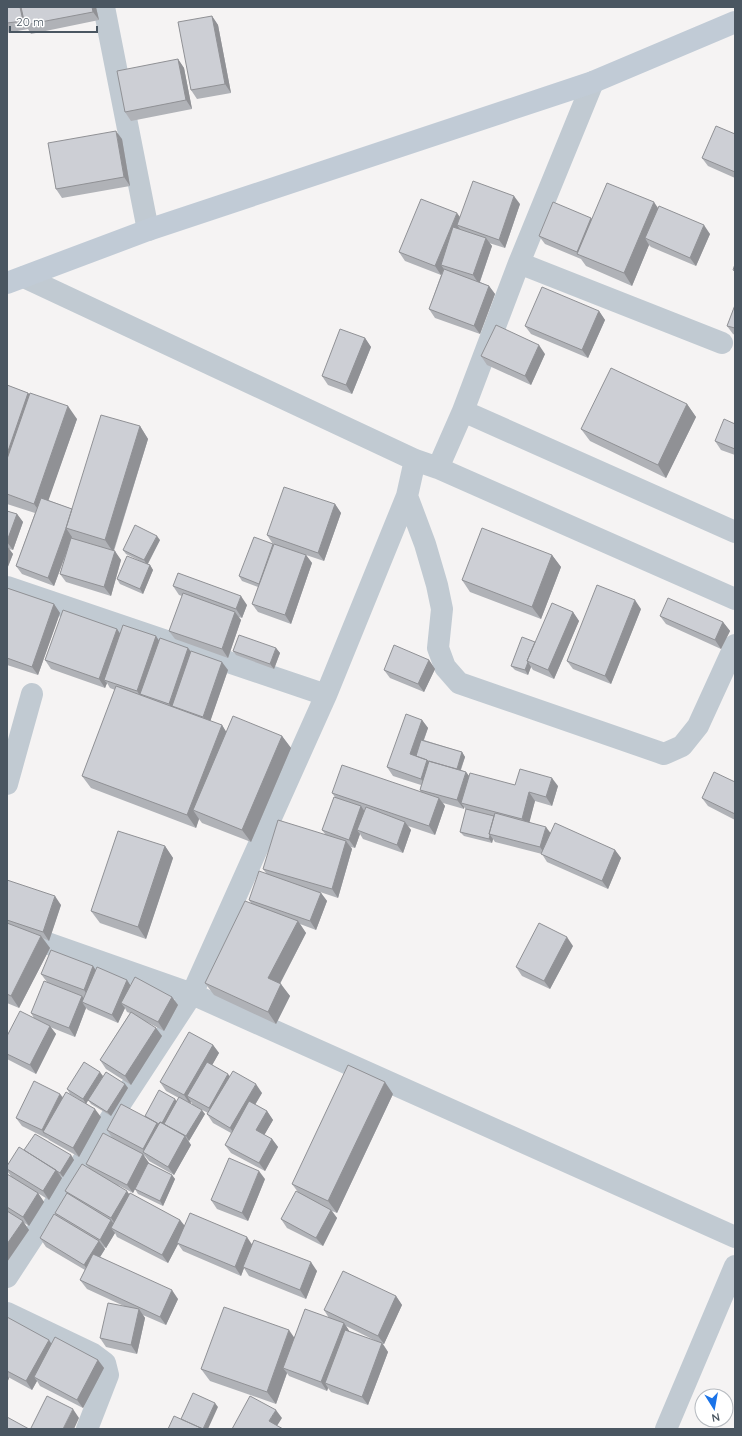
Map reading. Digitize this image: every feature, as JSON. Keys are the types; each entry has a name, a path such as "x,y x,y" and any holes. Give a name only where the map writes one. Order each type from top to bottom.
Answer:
{"street":[{"path":"104,7 148,230"},
{"path":"15,280 148,230 593,82 735,22"},
{"path":"438,468 463,411 519,263 593,82"},
{"path":"519,263 722,343"},
{"path":"15,280 415,460 438,468 735,599"},
{"path":"463,411 735,532"},
{"path":"7,1277 192,994 326,695 407,496 415,460"},
{"path":"407,496 437,585 442,609 438,648 445,667 459,683 664,754 682,746 698,726 735,645"},
{"path":"7,586 326,695"},
{"path":"7,784 32,694"},
{"path":"7,929 192,994 735,1237"},
{"path":"666,1429 735,1266"},
{"path":"7,1313 93,1354 105,1363 108,1375 87,1429"}],"building":[{"path":"7,7 20,7 23,21 7,23"},
{"path":"21,7 92,7 93,12 25,25"},
{"path":"212,16 225,84 191,90 178,22"},
{"path":"178,59 186,100 125,112 117,71"},
{"path":"716,126 735,134 735,172 702,158"},
{"path":"116,131 124,177 56,189 48,143"},
{"path":"473,181 514,196 499,240 457,225"},
{"path":"607,183 654,202 624,273 577,254"},
{"path":"421,199 457,213 435,266 399,252"},
{"path":"553,202 591,218 577,252 539,236"},
{"path":"659,206 704,225 690,258 645,238"},
{"path":"453,227 486,238 473,275 441,265"},
{"path":"444,269 489,286 474,326 429,309"},
{"path":"542,287 599,311 582,350 525,326"},
{"path":"735,305 735,328 727,326"},
{"path":"496,325 539,345 525,376 481,356"},
{"path":"340,329 365,338 346,385 322,376"},
{"path":"611,368 687,404 658,465 581,429"},
{"path":"7,385 28,393 7,454"},
{"path":"30,393 68,406 34,504 7,494 7,459"},
{"path":"101,415 140,426 105,540 66,528"},
{"path":"724,419 735,424 735,449 715,441"},
{"path":"284,487 335,504 318,553 267,535"},
{"path":"41,498 72,509 48,578 16,566"},
{"path":"7,511 17,514 7,541"},
{"path":"135,525 157,536 144,560 123,550"},
{"path":"482,528 552,555 532,607 462,580"},
{"path":"254,537 273,544 259,584 239,576"},
{"path":"71,538 115,551 104,587 60,574"},
{"path":"274,544 306,555 285,615 252,604"},
{"path":"127,556 150,565 140,589 117,579"},
{"path":"178,573 241,596 236,609 173,586"},
{"path":"597,585 635,600 605,676 567,661"},
{"path":"7,588 54,604 32,667 7,658"},
{"path":"183,593 235,612 222,649 169,631"},
{"path":"668,598 723,622 715,640 660,616"},
{"path":"552,603 573,612 548,670 527,661"},
{"path":"63,610 117,629 99,679 45,660"},
{"path":"123,625 156,636 137,691 104,680"},
{"path":"239,635 276,648 270,664 233,651"},
{"path":"522,637 535,642 525,670 511,666"},
{"path":"160,638 188,648 169,704 140,694"},
{"path":"394,645 429,660 418,684 384,670"},
{"path":"191,651 222,662 203,717 172,706"},
{"path":"116,686 222,725 187,815 82,776"},
{"path":"406,714 422,720 410,754 427,760 421,779 387,767"},
{"path":"233,716 282,736 242,830 193,810"},
{"path":"421,740 462,752 457,769 416,756"},
{"path":"429,761 466,772 457,800 420,790"},
{"path":"342,765 439,798 429,826 332,793"},
{"path":"520,769 552,778 546,797 529,792 522,819 461,803 470,773 515,785"},
{"path":"714,772 735,782 735,814 702,798"},
{"path":"334,797 361,806 349,840 322,830"},
{"path":"366,807 405,822 397,845 357,830"},
{"path":"466,809 494,816 489,839 460,832"},
{"path":"495,813 546,827 540,847 489,834"},
{"path":"278,820 346,841 332,889 263,869"},
{"path":"555,823 615,850 602,881 541,854"},
{"path":"118,831 165,846 138,927 91,911"},
{"path":"259,871 321,893 310,921 249,900"},
{"path":"7,880 55,896 43,932 7,920"},
{"path":"245,901 298,921 268,978 281,984 268,1012 205,983"},
{"path":"7,923 41,936 11,996 7,994"},
{"path":"539,923 567,937 544,981 516,967"},
{"path":"51,950 93,966 84,990 41,974"},
{"path":"97,967 127,980 112,1015 82,1002"},
{"path":"135,977 172,997 158,1022 121,1003"},
{"path":"44,981 82,996 69,1028 31,1013"},
{"path":"20,1011 50,1026 30,1065 7,1054 7,1036"},
{"path":"131,1012 156,1028 125,1076 100,1060"},
{"path":"189,1032 213,1045 184,1095 160,1082"},
{"path":"84,1062 100,1072 83,1099 67,1089"},
{"path":"207,1062 228,1074 209,1108 187,1096"},
{"path":"348,1065 385,1082 328,1201 292,1184"},
{"path":"233,1071 256,1084 230,1128 207,1114"},
{"path":"106,1072 125,1084 107,1112 88,1100"},
{"path":"34,1081 60,1094 42,1130 16,1118"},
{"path":"159,1090 175,1099 162,1123 160,1122 159,1124 145,1116"},
{"path":"66,1092 95,1109 73,1148 43,1132"},
{"path":"179,1097 202,1110 186,1136 164,1124"},
{"path":"249,1101 267,1111 256,1130 272,1139 259,1163 225,1145"},
{"path":"121,1104 157,1123 143,1149 107,1130"},
{"path":"160,1122 185,1136 168,1167 143,1152"},
{"path":"103,1133 143,1154 127,1185 86,1164"},
{"path":"35,1134 71,1155 60,1173 24,1150"},
{"path":"19,1147 56,1170 43,1191 7,1169 7,1166"},
{"path":"229,1158 259,1171 242,1213 211,1200"},
{"path":"148,1163 172,1175 160,1201 135,1189"},
{"path":"82,1164 127,1191 111,1218 65,1191"},
{"path":"7,1174 38,1193 23,1217 7,1207"},
{"path":"296,1191 331,1210 316,1238 281,1219"},
{"path":"67,1193 111,1220 100,1240 55,1213"},
{"path":"130,1193 180,1220 162,1255 111,1228"},
{"path":"7,1211 23,1221 7,1244"},
{"path":"190,1213 247,1237 235,1267 177,1243"},
{"path":"54,1214 99,1241 84,1265 40,1238"},
{"path":"254,1240 311,1262 300,1290 243,1267"},
{"path":"93,1254 172,1290 160,1317 80,1280"},
{"path":"343,1271 396,1296 378,1336 324,1310"},
{"path":"108,1303 139,1309 131,1345 100,1338"},
{"path":"224,1307 289,1330 267,1392 201,1369"},
{"path":"305,1309 344,1323 321,1382 283,1368"},
{"path":"7,1317 49,1340 26,1381 7,1371"},
{"path":"345,1330 382,1343 362,1397 325,1383"},
{"path":"55,1337 98,1360 77,1400 34,1377"},
{"path":"193,1393 215,1403 203,1429 181,1419"},
{"path":"47,1396 73,1409 63,1429 31,1428"},
{"path":"250,1396 276,1410 269,1421 283,1429 232,1429"},
{"path":"174,1416 203,1429 168,1429"},
{"path":"7,1417 29,1429 7,1429"}]}
